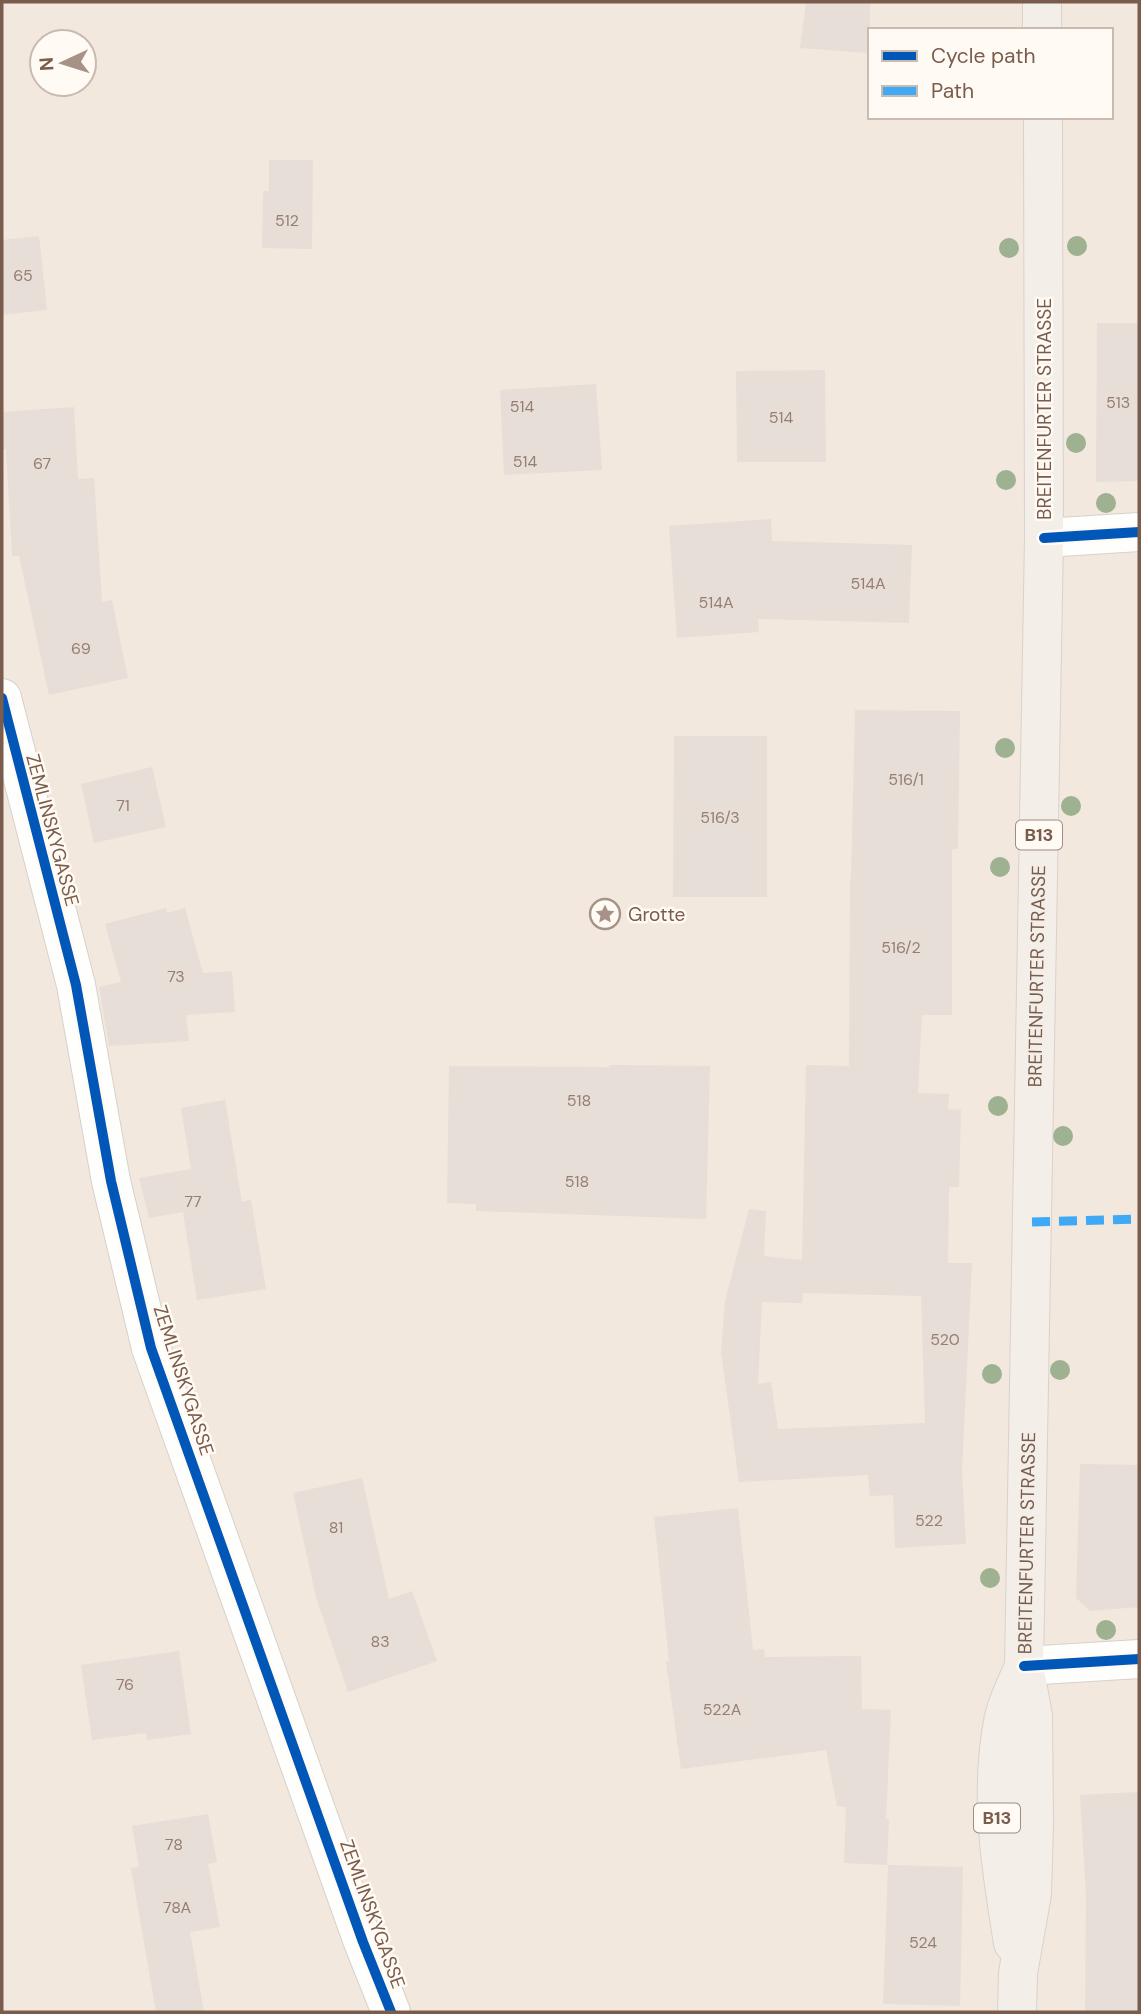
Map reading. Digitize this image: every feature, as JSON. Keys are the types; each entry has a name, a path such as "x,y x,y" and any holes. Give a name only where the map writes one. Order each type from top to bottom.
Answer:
{"main road":[{"path":"1042,2 1042,28"},
{"name":"BREITENFURTER STRASSE","path":"1017,2012 1018,1973 1032,1894 1035,1779 1033,1716 1024,1666 1044,538 1043,119"}],"street":[{"path":"1044,538 1139,532"},
{"name":"ZEMLINSKYGASSE","path":"2,698 76,985 111,1181 151,1348 363,1942 391,2012"},
{"path":"1024,1666 1139,1659"}],"shaded area":[{"path":"2,2 1139,2 1139,2012 2,2012"}],"building":[{"path":"806,2 870,2 868,53 800,48"},
{"path":"269,160 313,160 312,249 262,248 263,191 269,191"},
{"path":"39,236 47,310 2,315 2,240"},
{"path":"1097,323 1139,323 1139,481 1096,482"},
{"path":"825,370 826,462 737,462 736,371"},
{"path":"596,384 602,470 504,475 500,390"},
{"path":"74,407 78,479 94,478 102,602 112,600 128,678 49,695 19,556 12,556 6,449 2,449 2,412"},
{"path":"771,519 772,541 912,545 909,623 758,619 759,632 677,638 669,526"},
{"path":"855,710 960,711 958,849 952,849 952,1015 922,1015 918,1093 949,1094 948,1109 961,1110 959,1187 949,1187 948,1263 972,1263 962,1471 966,1544 895,1548 893,1495 870,1496 868,1475 739,1482 721,1352 725,1301 749,1209 766,1211 764,1256 802,1260 806,1065 849,1066","holes":["803,1293 921,1296 925,1423 778,1429 771,1382 758,1384 762,1302 802,1303"]},
{"path":"674,736 767,736 767,897 673,897"},
{"path":"152,767 166,827 94,843 81,784"},
{"path":"166,908 167,913 185,908 203,973 232,971 235,1012 186,1015 189,1041 109,1046 99,987 121,982 105,924"},
{"path":"449,1066 710,1066 706,1219 476,1211 476,1204 447,1203"},
{"path":"225,1100 242,1202 251,1200 266,1289 197,1300 183,1212 149,1218 139,1178 191,1169 181,1108"},
{"path":"1080,1464 1139,1465 1139,1607 1090,1611 1076,1598"},
{"path":"362,1478 389,1599 412,1591 437,1661 348,1692 316,1597 293,1493"},
{"path":"738,1508 753,1650 764,1649 765,1657 861,1656 862,1709 891,1710 886,1819 889,1819 887,1865 844,1863 846,1807 837,1806 826,1750 681,1769 666,1661 669,1661 654,1517"},
{"path":"179,1651 191,1734 147,1740 146,1733 92,1740 81,1665"},
{"path":"1139,1792 1139,2012 1085,2012 1086,1896 1080,1795"},
{"path":"208,1814 217,1862 208,1864 220,1927 190,1932 204,2012 156,2012 131,1868 139,1867 132,1826"},
{"path":"888,1865 963,1867 960,2006 883,2004"}],"marked path":[{"path":"1032,1222 1139,1219"}],"cycle path":[{"path":"1044,538 1139,532"},
{"path":"2,698 76,985 111,1181 151,1348 363,1942 391,2012"},
{"path":"1024,1666 1139,1659"}],"place":[{"name":"Grotte","path":"605,914"}]}
